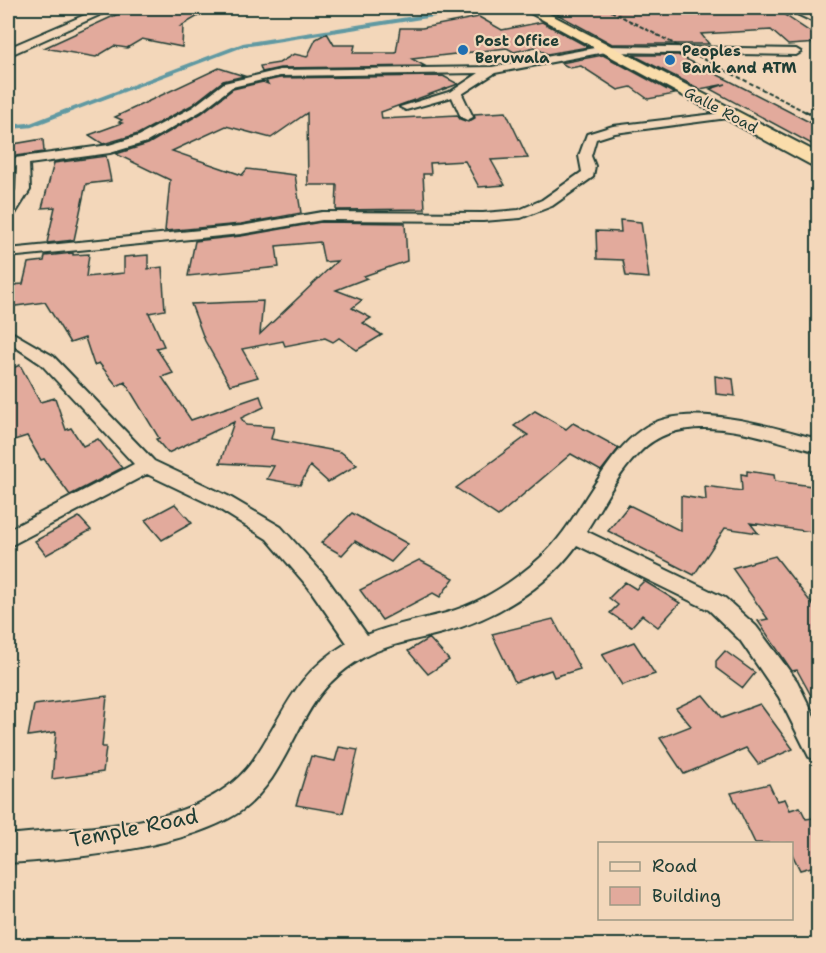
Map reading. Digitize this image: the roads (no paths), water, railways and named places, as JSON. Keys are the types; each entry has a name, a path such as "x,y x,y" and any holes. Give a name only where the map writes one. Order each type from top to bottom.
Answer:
{"highway":[{"name":"Galle Road","path":"530,8 819,161"}],"street":[{"path":"8,52 110,8"},
{"path":"789,8 819,21"},
{"path":"8,163 110,149 143,139 196,109 228,86 259,76 312,72 492,70 605,49 796,52"},
{"path":"406,107 456,93 492,70"},
{"path":"456,93 467,117"},
{"path":"8,253 241,230 322,216 471,217 521,214 547,203 588,174 589,166 585,156 591,137 613,130 731,115"},
{"path":"8,214 23,190 23,161"},
{"path":"8,335 47,360 147,466 221,501 274,533 317,582 362,646"},
{"name":"Temple Road","path":"8,849 138,831 183,822 217,810 243,792 264,771 304,695 316,680 341,658 389,635 448,621 490,605 549,563 573,534 616,468 643,437 667,425 706,424 758,431 819,445"},
{"path":"8,539 147,466"},
{"path":"573,534 717,604 748,633 788,689 819,749"}],"waterway":[{"path":"63,113 243,45 478,8"},
{"path":"8,127 31,125 67,111"}],"railway":[{"path":"605,8 808,113"},
{"path":"805,111 818,118"}],"place":[{"name":"Post Office Beruwala","path":"463,50"},
{"name":"Peoples Bank and ATM","path":"670,60"}]}
